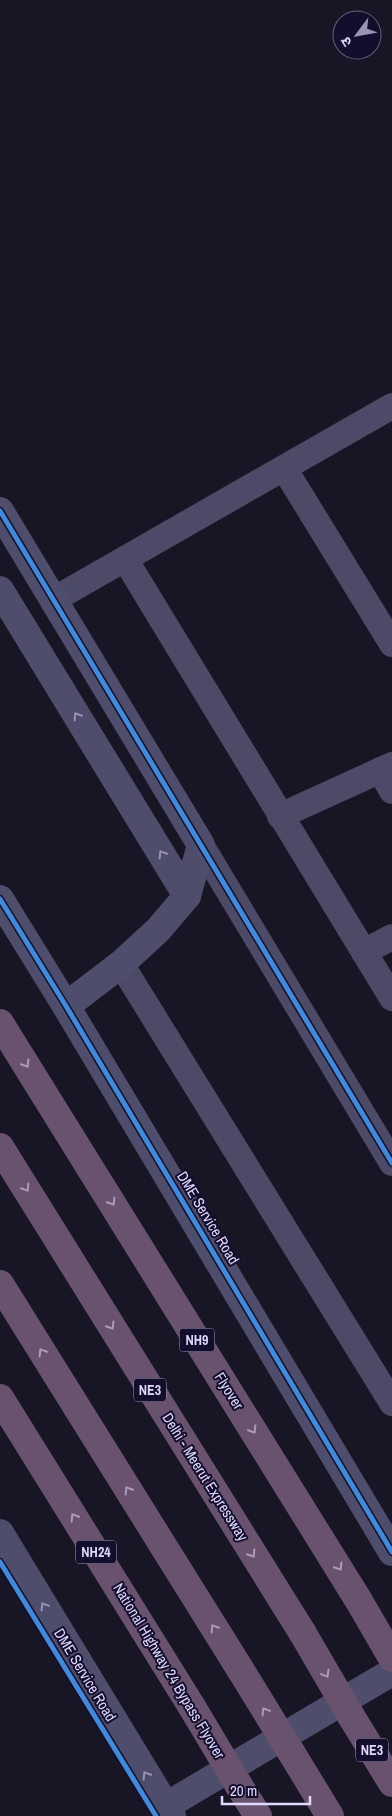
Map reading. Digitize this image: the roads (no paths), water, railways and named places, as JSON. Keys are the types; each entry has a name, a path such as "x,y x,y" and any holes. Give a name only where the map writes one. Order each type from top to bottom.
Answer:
{"highway":[{"name":"Flyover","path":"0,1023 359,1601 392,1658"},
{"name":"Delhi - Meerut Expressway","path":"0,1147 302,1632 392,1783"},
{"path":"0,1284 330,1816"},
{"name":"National Highway 24 Bypass Flyover","path":"0,1398 258,1816"}],"street":[{"path":"53,600 392,406"},
{"path":"284,468 392,644"},
{"path":"0,511 392,1163"},
{"path":"125,559 392,998"},
{"path":"0,590 187,896"},
{"path":"280,816 388,776"},
{"path":"66,1006 122,964 158,930 187,896 201,845"},
{"name":"DME Service Road","path":"0,899 66,1006 392,1552"},
{"path":"364,952 392,937"},
{"path":"122,964 392,1403"},
{"name":"DME Service Road","path":"0,1533 169,1811"},
{"path":"169,1811 392,1672"}]}
